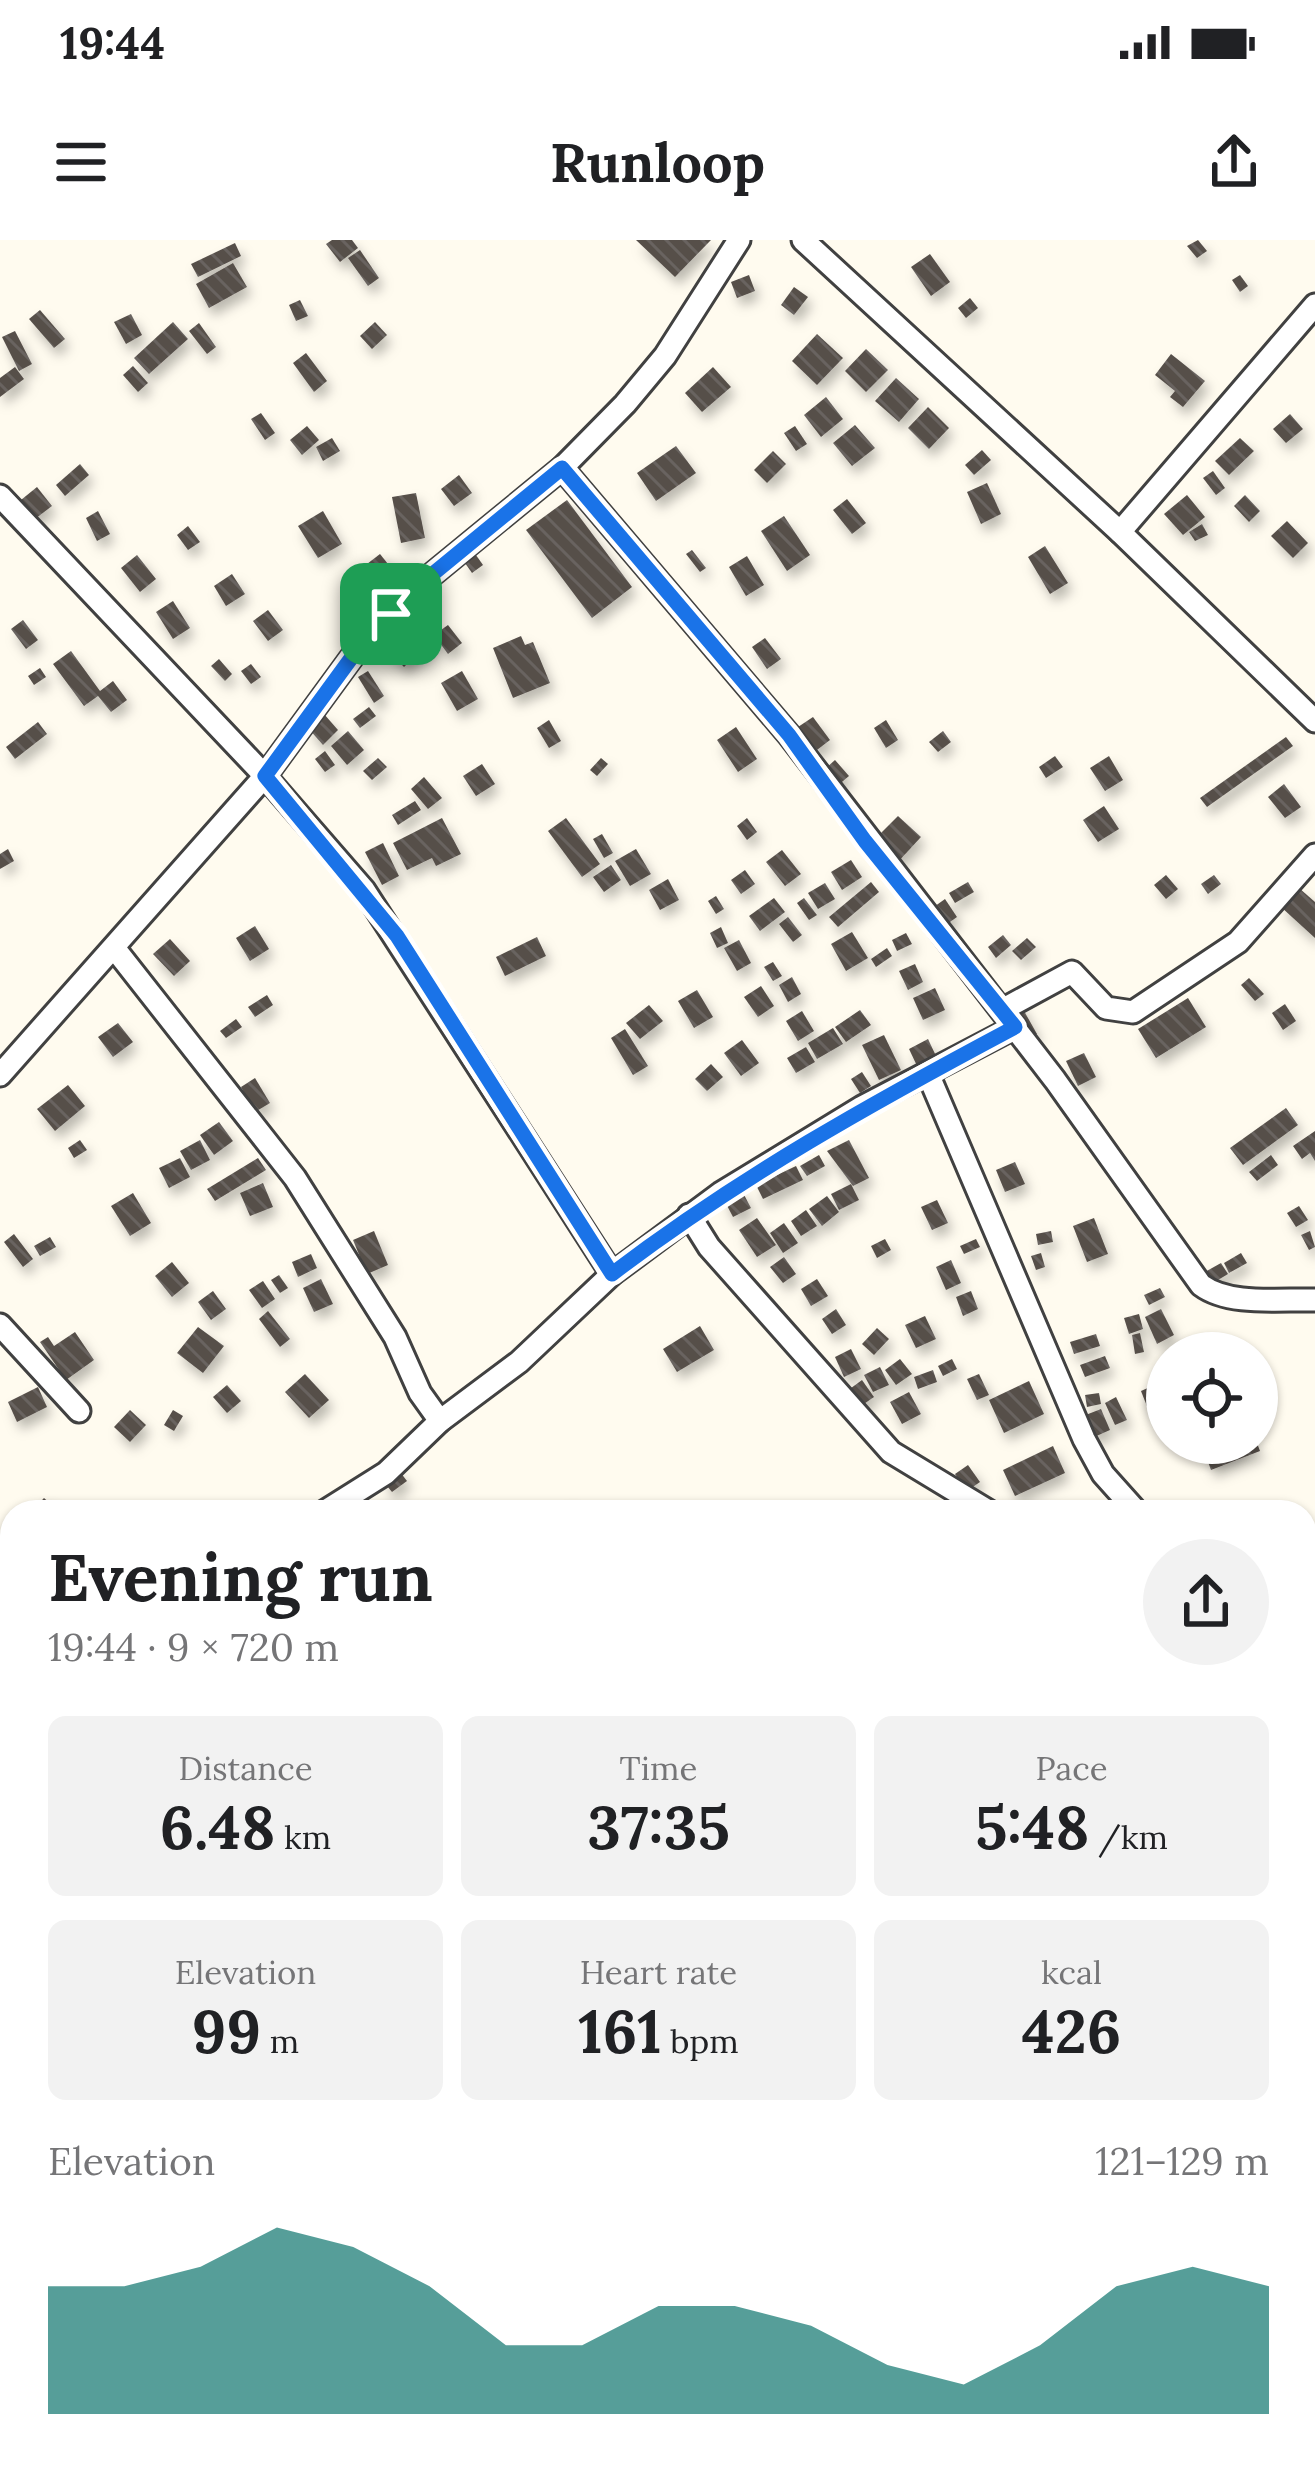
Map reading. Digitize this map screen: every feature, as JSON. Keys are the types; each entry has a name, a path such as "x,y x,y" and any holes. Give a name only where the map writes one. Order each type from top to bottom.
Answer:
{"street":[{"path":"0,1075 265,776 377,628 423,582 562,468 665,356 739,240"},
{"path":"803,240 1120,532 1315,721"},
{"path":"1120,532 1315,304"},
{"path":"562,468 789,735 865,841 1008,1018 1201,1285 1225,1296 1315,1300"},
{"path":"0,496 265,776 397,936 612,1274"},
{"path":"343,1500 386,1473 440,1421 519,1362 612,1274 689,1215 862,1107 928,1074 1072,972 1106,1008 1133,1012 1238,942 1315,855"},
{"path":"115,949 295,1178 395,1337 420,1394 440,1421"},
{"path":"928,1074 1084,1439 1102,1474 1126,1500"},
{"path":"689,1215 709,1247 891,1452 970,1500"},
{"path":"0,1325 79,1412"}],"building":[{"path":"352,240 358,248 340,262 326,244"},
{"path":"636,240 711,240 675,277"},
{"path":"1198,240 1207,251 1197,258 1187,246"},
{"path":"235,243 241,256 198,277 191,264"},
{"path":"360,250 379,278 368,286 348,258"},
{"path":"930,254 950,282 931,296 911,267"},
{"path":"233,263 247,287 209,308 196,284"},
{"path":"749,275 755,291 737,298 731,282"},
{"path":"1240,275 1248,286 1240,292 1232,280"},
{"path":"794,287 808,297 794,315 781,305"},
{"path":"970,298 978,308 966,318 958,308"},
{"path":"300,300 308,316 296,321 289,305"},
{"path":"40,310 65,339 54,348 29,319"},
{"path":"131,314 142,335 126,344 114,322"},
{"path":"173,322 188,339 149,374 134,358"},
{"path":"375,322 387,335 372,349 360,336"},
{"path":"199,323 216,347 207,354 189,331"},
{"path":"15,331 32,364 19,371 2,337"},
{"path":"817,334 843,358 817,385 792,361"},
{"path":"866,349 888,370 866,392 845,371"},
{"path":"306,353 327,381 314,392 293,363"},
{"path":"1171,354 1205,381 1183,407 1170,397 1175,391 1155,375"},
{"path":"133,366 148,383 138,392 123,375"},
{"path":"15,367 24,379 0,397 0,378"},
{"path":"713,367 731,387 702,412 685,393"},
{"path":"896,378 919,399 899,422 875,401"},
{"path":"826,397 843,419 821,437 804,415"},
{"path":"928,407 949,428 929,449 908,428"},
{"path":"261,413 275,433 265,440 251,419"},
{"path":"1290,414 1303,429 1286,443 1273,429"},
{"path":"855,425 875,448 852,466 833,443"},
{"path":"307,426 319,440 302,455 290,440"},
{"path":"795,426 807,444 796,451 784,433"},
{"path":"332,438 340,451 323,461 316,447"},
{"path":"1240,438 1254,451 1229,475 1215,461"},
{"path":"676,446 696,473 656,501 637,473"},
{"path":"982,450 991,460 974,475 965,465"},
{"path":"773,451 786,464 767,483 754,470"},
{"path":"80,464 89,475 65,496 56,485"},
{"path":"1213,471 1225,488 1216,495 1203,478"},
{"path":"459,475 472,493 454,506 441,489"},
{"path":"987,483 1001,514 981,524 967,492"},
{"path":"37,487 52,506 31,522 16,504"},
{"path":"416,493 425,538 401,543 392,497"},
{"path":"1187,495 1205,517 1183,535 1164,514"},
{"path":"1245,495 1260,511 1249,522 1234,506"},
{"path":"847,499 866,523 852,534 833,510"},
{"path":"567,500 632,587 592,618 526,530"},
{"path":"98,511 110,534 97,541 86,518"},
{"path":"323,511 342,544 318,558 298,526"},
{"path":"784,516 810,555 787,571 761,531"},
{"path":"1287,521 1308,543 1293,558 1271,536"},
{"path":"1202,524 1208,535 1195,541 1189,532"},
{"path":"188,526 200,542 188,550 177,535"},
{"path":"1045,546 1068,583 1050,594 1028,557"},
{"path":"692,550 706,568 700,572 686,554"},
{"path":"380,554 396,574 383,584 367,564"},
{"path":"137,555 156,579 140,592 121,568"},
{"path":"476,555 483,565 472,573 465,563"},
{"path":"747,556 764,585 746,596 729,567"},
{"path":"232,574 245,594 226,606 214,586"},
{"path":"173,601 190,628 173,639 156,612"},
{"path":"268,610 283,630 268,641 253,621"},
{"path":"413,618 433,640 404,667 383,645"},
{"path":"23,620 38,640 26,649 11,629"},
{"path":"448,625 462,643 448,654 434,635"},
{"path":"521,636 525,645 533,642 550,683 513,698 493,648"},
{"path":"765,638 781,659 767,669 752,647"},
{"path":"71,651 100,691 113,681 127,700 111,712 98,696 84,706 53,664"},
{"path":"219,659 232,674 225,681 211,666"},
{"path":"251,664 261,677 251,684 241,671"},
{"path":"40,668 46,677 34,685 28,676"},
{"path":"368,671 384,696 374,703 358,677"},
{"path":"462,671 478,699 457,711 441,683"},
{"path":"369,707 376,716 360,728 353,719"},
{"path":"324,714 338,730 323,745 308,728"},
{"path":"813,717 830,740 813,753 795,729"},
{"path":"549,720 561,741 549,748 537,728"},
{"path":"886,720 898,740 886,748 874,728"},
{"path":"38,722 47,734 15,759 6,747"},
{"path":"736,727 757,759 738,772 717,740"},
{"path":"348,731 364,750 347,765 331,746"},
{"path":"943,731 951,742 938,752 929,742"},
{"path":"1286,737 1293,746 1207,807 1200,798"},
{"path":"325,751 335,765 325,772 315,759"},
{"path":"1055,756 1063,767 1046,778 1039,767"},
{"path":"1109,756 1123,780 1105,791 1090,768"},
{"path":"378,758 387,767 372,780 363,771"},
{"path":"601,758 608,764 597,776 590,770"},
{"path":"835,760 849,776 830,792 816,777"},
{"path":"482,764 495,784 476,796 463,776"},
{"path":"424,777 442,798 428,809 411,789"},
{"path":"1284,784 1301,807 1285,818 1268,797"},
{"path":"415,801 421,810 398,825 392,815"},
{"path":"1104,806 1119,829 1098,842 1083,820"},
{"path":"898,816 921,837 897,863 873,841"},
{"path":"442,818 461,854 436,866 432,858 407,870 393,843"},
{"path":"566,818 600,864 582,877 548,831"},
{"path":"747,818 757,832 747,840 737,826"},
{"path":"602,834 613,853 604,858 593,839"},
{"path":"383,843 399,876 382,885 365,852"},
{"path":"8,849 14,861 0,869 0,854"},
{"path":"636,849 651,874 630,886 615,861"},
{"path":"782,850 801,874 785,886 766,862"},
{"path":"851,860 862,877 842,890 831,872"},
{"path":"611,865 621,880 604,892 593,877"},
{"path":"745,870 755,884 741,894 731,880"},
{"path":"1166,875 1178,889 1166,899 1154,885"},
{"path":"1214,875 1221,884 1208,894 1201,884"},
{"path":"668,879 679,900 660,910 649,890"},
{"path":"871,882 879,892 838,927 829,917"},
{"path":"968,882 974,892 955,903 949,893"},
{"path":"825,883 835,899 818,909 808,893"},
{"path":"1299,888 1315,902 1315,938 1281,907"},
{"path":"716,896 724,909 716,914 708,901"},
{"path":"774,898 785,912 760,931 749,916"},
{"path":"804,898 817,915 809,920 797,903"},
{"path":"945,899 957,917 943,927 931,909"},
{"path":"788,917 802,935 793,942 779,924"},
{"path":"255,926 269,949 250,961 236,938"},
{"path":"721,927 728,943 717,948 710,933"},
{"path":"852,932 868,958 846,971 831,944"},
{"path":"906,933 912,944 897,951 892,940"},
{"path":"1003,935 1011,945 996,958 988,947"},
{"path":"537,937 546,956 505,976 496,957"},
{"path":"1027,938 1036,947 1021,960 1012,951"},
{"path":"170,939 190,961 174,976 153,954"},
{"path":"739,940 751,963 737,971 724,948"},
{"path":"887,948 892,956 876,967 871,959"},
{"path":"773,962 782,976 773,981 764,967"},
{"path":"915,964 923,982 908,990 899,971"},
{"path":"792,977 801,994 788,1002 779,985"},
{"path":"1249,978 1264,994 1255,1001 1241,985"},
{"path":"761,986 774,1006 758,1017 744,997"},
{"path":"935,988 945,1010 923,1020 913,998"},
{"path":"697,990 713,1017 694,1028 678,1001"},
{"path":"267,995 273,1005 255,1017 248,1007"},
{"path":"1188,998 1206,1027 1156,1058 1138,1029"},
{"path":"1019,1002 1037,1034 1022,1042 1003,1010"},
{"path":"1285,1004 1296,1021 1283,1030 1272,1013"},
{"path":"649,1005 663,1021 640,1039 626,1023"},
{"path":"860,1010 871,1025 846,1042 835,1027"},
{"path":"802,1011 814,1031 798,1041 786,1021"},
{"path":"236,1019 242,1027 226,1038 220,1031"},
{"path":"118,1023 133,1042 113,1057 98,1037"},
{"path":"833,1028 843,1044 817,1059 808,1043"},
{"path":"625,1029 648,1066 633,1075 611,1038"},
{"path":"884,1035 901,1070 879,1080 862,1045"},
{"path":"928,1039 937,1058 918,1068 909,1049"},
{"path":"742,1040 759,1063 741,1076 724,1053"},
{"path":"806,1047 815,1062 796,1073 787,1058"},
{"path":"1084,1053 1096,1077 1078,1086 1066,1061"},
{"path":"711,1064 723,1077 707,1091 695,1079"},
{"path":"862,1072 871,1086 860,1093 851,1079"},
{"path":"255,1078 270,1103 255,1112 241,1087"},
{"path":"68,1085 85,1106 55,1131 37,1109"},
{"path":"1286,1108 1298,1125 1243,1165 1230,1148"},
{"path":"219,1122 233,1141 214,1155 200,1135"},
{"path":"1315,1131 1315,1161 1310,1153 1302,1159 1293,1146"},
{"path":"80,1140 87,1150 74,1158 68,1148"},
{"path":"200,1140 210,1160 191,1170 180,1151"},
{"path":"849,1140 869,1178 853,1186 827,1151"},
{"path":"819,1155 825,1166 807,1176 800,1166"},
{"path":"1271,1155 1278,1165 1257,1181 1249,1172"},
{"path":"180,1158 190,1177 169,1188 159,1168"},
{"path":"258,1158 266,1170 215,1201 207,1189"},
{"path":"1015,1162 1025,1184 1005,1192 996,1170"},
{"path":"796,1166 803,1180 763,1199 756,1185"},
{"path":"263,1183 273,1207 250,1216 240,1193"},
{"path":"851,1184 859,1200 839,1210 831,1194"},
{"path":"741,1189 751,1208 733,1217 723,1198"},
{"path":"133,1193 151,1223 130,1236 111,1206"},
{"path":"827,1196 839,1212 822,1226 809,1209"},
{"path":"937,1200 948,1223 932,1230 921,1207"},
{"path":"1299,1206 1308,1220 1296,1227 1287,1213"},
{"path":"806,1210 817,1226 801,1236 791,1221"},
{"path":"757,1218 776,1245 757,1257 739,1230"},
{"path":"1094,1218 1108,1254 1087,1262 1073,1226"},
{"path":"784,1223 798,1243 783,1253 770,1233"},
{"path":"374,1231 388,1265 367,1274 353,1240"},
{"path":"1051,1231 1053,1242 1038,1245 1036,1234"},
{"path":"1310,1231 1315,1247 1309,1250 1301,1235"},
{"path":"14,1234 33,1259 23,1267 4,1242"},
{"path":"50,1237 56,1247 40,1256 34,1246"},
{"path":"885,1239 891,1250 877,1258 871,1246"},
{"path":"976,1239 980,1247 964,1254 960,1246"},
{"path":"1041,1253 1045,1267 1036,1270 1031,1256"},
{"path":"1241,1253 1247,1263 1229,1273 1224,1263"},
{"path":"311,1254 317,1268 298,1277 292,1262"},
{"path":"784,1257 796,1274 783,1283 770,1267"},
{"path":"951,1260 961,1283 946,1290 936,1267"},
{"path":"172,1262 189,1283 172,1297 155,1276"},
{"path":"1221,1263 1228,1274 1203,1289 1196,1277"},
{"path":"279,1275 288,1288 280,1293 271,1280"},
{"path":"321,1279 333,1304 314,1312 303,1288"},
{"path":"817,1279 828,1296 811,1306 801,1289"},
{"path":"263,1281 275,1299 262,1308 249,1290"},
{"path":"1160,1288 1165,1297 1149,1305 1144,1295"},
{"path":"213,1291 226,1309 211,1320 198,1302"},
{"path":"971,1291 978,1309 963,1316 956,1297"},
{"path":"836,1309 846,1325 832,1334 822,1319"},
{"path":"1161,1309 1172,1332 1152,1332 1145,1317"},
{"path":"268,1311 290,1339 280,1347 259,1319"},
{"path":"1139,1314 1143,1329 1129,1334 1124,1318"},
{"path":"925,1316 936,1339 916,1348 905,1325"},
{"path":"700,1326 714,1350 677,1372 663,1349"},
{"path":"198,1327 224,1346 203,1373 177,1353"},
{"path":"877,1328 889,1339 874,1355 862,1344"},
{"path":"75,1332 94,1360 66,1380 40,1342 48,1337 54,1346"},
{"path":"1140,1333 1144,1352 1135,1354 1132,1335"},
{"path":"1096,1334 1100,1346 1074,1354 1070,1342"},
{"path":"851,1349 861,1369 844,1377 835,1357"},
{"path":"1105,1356 1110,1368 1085,1377 1080,1365"},
{"path":"900,1359 912,1374 896,1385 885,1370"},
{"path":"952,1359 957,1369 943,1376 938,1366"},
{"path":"880,1367 889,1385 873,1392 864,1375"},
{"path":"933,1370 937,1382 918,1389 914,1377"},
{"path":"305,1374 329,1400 309,1418 285,1392"},
{"path":"979,1374 989,1395 977,1400 967,1379"},
{"path":"862,1380 874,1397 858,1408 847,1391"},
{"path":"1029,1381 1044,1414 1004,1433 989,1400"},
{"path":"227,1385 241,1401 227,1413 213,1397"},
{"path":"38,1387 47,1407 17,1422 8,1402"},
{"path":"909,1392 921,1414 902,1424 890,1402"},
{"path":"1099,1393 1101,1404 1087,1407 1085,1395"},
{"path":"1116,1397 1127,1420 1115,1425 1105,1403"},
{"path":"1101,1409 1110,1430 1092,1438 1083,1416"},
{"path":"130,1410 146,1425 130,1442 114,1427"},
{"path":"173,1410 183,1416 174,1431 164,1425"},
{"path":"1053,1446 1065,1473 1015,1496 1003,1470"},
{"path":"968,1465 980,1482 967,1491 955,1474"},
{"path":"397,1468 407,1481 392,1492 382,1480"}],"route":[{"path":"562,468 789,735 865,841 1015,1027 862,1107 721,1193 612,1274 397,936 364,890 265,776 363,642 391,614 562,468"}]}
